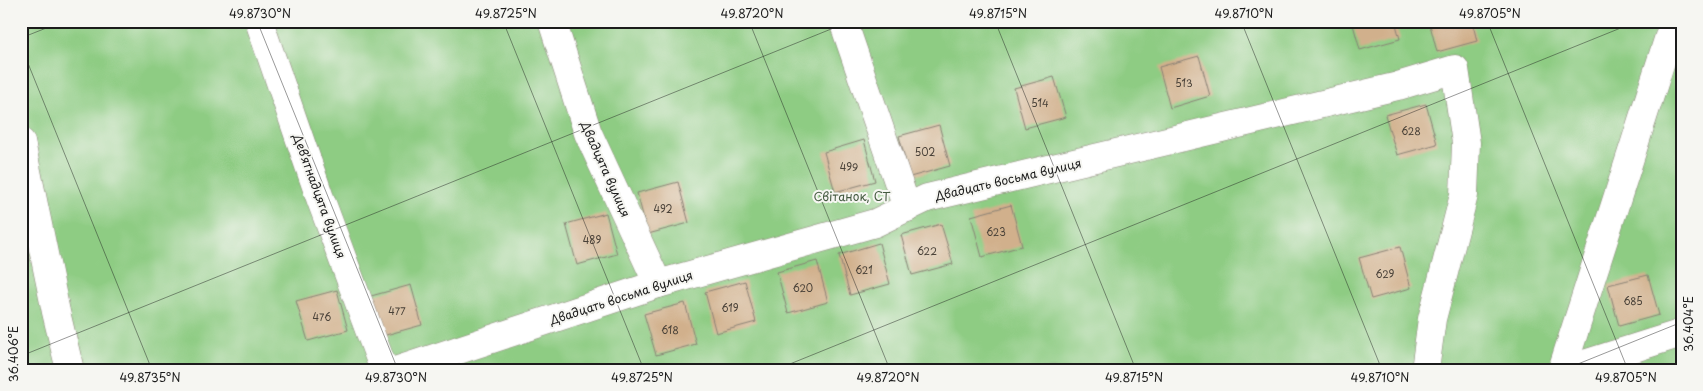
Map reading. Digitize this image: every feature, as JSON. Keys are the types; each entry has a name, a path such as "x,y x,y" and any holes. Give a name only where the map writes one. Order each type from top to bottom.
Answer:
{"street":[{"name":"Дев’ятнадцята вулиця","path":"259,21 320,198 384,370"},
{"name":"Двадцята вулиця","path":"552,21 588,133 658,284"},
{"path":"843,21 907,208"},
{"path":"1564,370 1677,27"},
{"name":"Двадцать восьма вулиця","path":"398,370 658,284 875,223 927,198 1388,88 1455,69 1466,143 1464,195 1432,319 1425,370"},
{"path":"21,142 56,312 70,370"},
{"path":"1564,370 1682,333"}],"green space":[{"name":"Світанок, СТ","path":"21,21 1682,21 1682,370 21,370"}],"building":[{"path":"1352,21 1395,21 1400,39 1360,50"},
{"path":"1429,21 1472,21 1477,41 1437,52"},
{"path":"1199,56 1210,96 1170,108 1159,67"},
{"path":"1054,77 1066,117 1025,128 1014,88"},
{"path":"1426,104 1437,144 1397,155 1385,115"},
{"path":"939,125 950,166 910,177 899,136"},
{"path":"864,140 875,181 835,192 824,152"},
{"path":"678,182 689,223 648,234 637,193"},
{"path":"1011,205 1022,246 982,257 971,216"},
{"path":"606,213 617,254 577,265 566,224"},
{"path":"941,224 953,264 912,275 901,235"},
{"path":"879,243 890,284 850,295 839,255"},
{"path":"1400,247 1411,288 1371,299 1359,258"},
{"path":"817,261 828,302 788,313 777,272"},
{"path":"1648,275 1659,315 1619,326 1608,285"},
{"path":"745,281 756,322 716,333 705,292"},
{"path":"411,285 422,325 382,336 371,296"},
{"path":"337,290 348,330 308,341 296,301"},
{"path":"685,303 696,344 656,355 644,314"}]}
